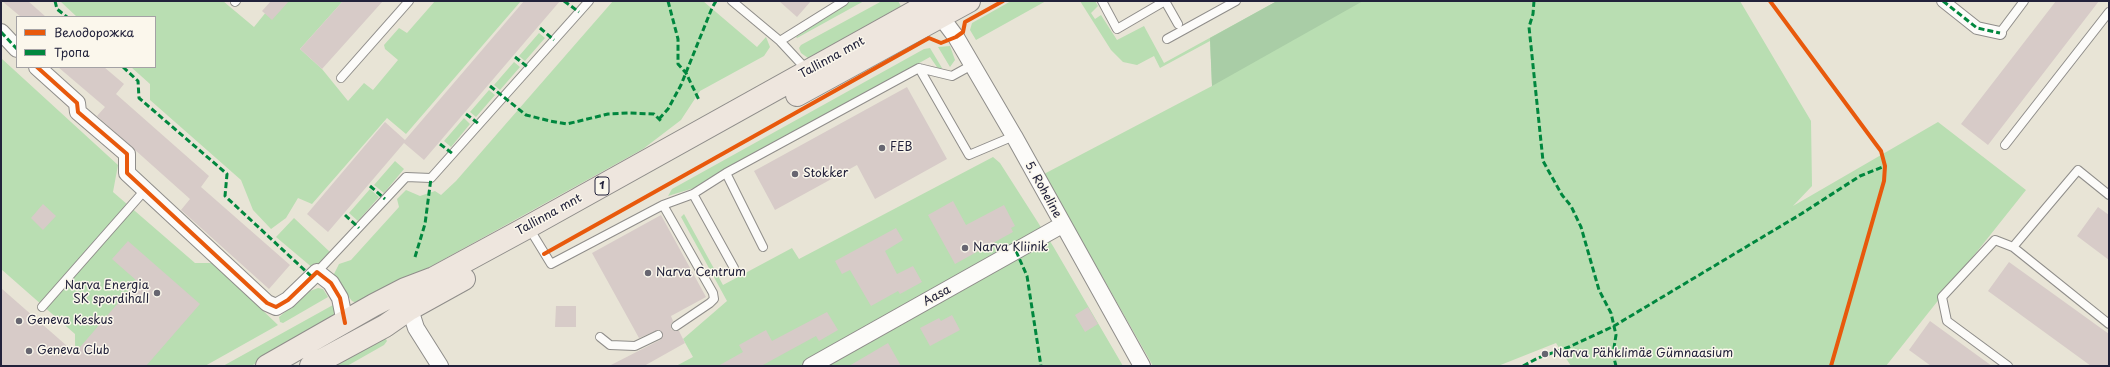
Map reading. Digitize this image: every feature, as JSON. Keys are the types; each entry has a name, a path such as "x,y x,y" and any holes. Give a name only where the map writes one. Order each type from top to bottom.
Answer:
{"highway":[{"name":"Tallinna mnt","path":"311,366 385,326 407,299 434,278 532,233 812,78 936,6 969,1"},
{"name":"Tallinna mnt","path":"267,366 345,323 374,305 407,299"}],"street":[{"path":"1943,1 1977,28 2000,32"},
{"name":"5. Roheline","path":"936,6 1014,136 1138,365"},
{"path":"1,32 16,48"},
{"path":"38,68 77,103 78,112 127,154 127,173 267,303 276,307 288,300 317,272 331,283 340,298 345,323"},
{"name":"Aasa","path":"811,366 1062,225"},
{"path":"407,299 416,328 440,366"}],"lane":[{"path":"341,78 409,1"},
{"path":"317,272 406,177 431,178 589,1"},
{"path":"732,1 780,41 812,78"},
{"path":"780,41 844,1"},
{"path":"1102,1 1117,29 1165,1 1178,24"},
{"path":"1167,39 1236,1"},
{"path":"2000,32 2024,1"},
{"path":"2006,146 2109,12"},
{"path":"532,233 552,264 663,206 693,194 726,174 919,68 952,76 972,65"},
{"path":"919,68 969,155 1014,136"},
{"path":"2013,247 2078,170 2109,195"},
{"path":"726,174 764,247"},
{"path":"42,307 145,190"},
{"path":"693,194 734,268"},
{"path":"663,206 713,293 714,299 676,326"},
{"path":"2008,366 1947,321 1942,298 1994,240 2013,247 2109,324"},
{"path":"600,337 610,345 635,346 658,334"}],"green space":[{"path":"60,1 223,1 254,27 275,1 343,1 300,49 322,69 348,101 364,83 373,90 398,60 385,49 384,45 399,28 407,33 435,1 521,1 406,134 387,118 312,204 298,198 286,218 271,229 253,210 241,180 150,100 150,84 132,68 156,68 156,16 76,16"},
{"path":"613,1 703,1 757,47 766,37 770,47 764,56 700,91 681,120 643,149 361,305 352,301 335,279 334,274 339,264 351,260 399,207 397,199 406,190 420,196 435,191 441,195 456,181"},
{"path":"850,1 864,1 797,38 796,37"},
{"path":"882,1 898,1 901,6 808,58 801,53 799,48 801,45"},
{"path":"1011,1 1046,1 976,40 970,30 972,23"},
{"path":"1080,1 1095,1 1098,6 1091,13 1095,19 1101,15 1117,40 1144,26 1164,63 1277,1 1740,1 1811,121 1812,186 1793,206 1938,122 2026,190 1886,366 1571,366 1556,343 1498,366 1153,366 1044,174 1212,86 1210,41 1160,68 1154,56 1137,65 1123,62 1111,50"},
{"path":"1277,1 1363,1 1212,86 1210,38"},
{"path":"539,33 545,38 525,61 519,56"},
{"path":"950,46 955,60 950,67 938,47"},
{"path":"930,48 942,68 939,70 930,57 694,188 668,196 672,189 924,49"},
{"path":"1,58 118,165 113,192 195,263 213,263 278,325 205,366 89,366 75,353 75,334 1,269"},
{"path":"514,62 520,67 500,90 494,85"},
{"path":"489,90 495,95 476,117 470,112"},
{"path":"464,118 470,124 451,147 444,141"},
{"path":"993,157 1000,163 1053,246 1123,366 676,366 693,357 683,339 727,301 681,217 684,214 723,285 792,248 799,259"},
{"path":"395,161 404,169 384,193 374,185"},
{"path":"370,189 379,197 358,221 349,213"},
{"path":"294,218 331,253 314,269 276,237"},
{"path":"318,288 323,289 328,297 283,323 280,322 279,317 310,291"},
{"path":"333,305 337,314 332,321 251,366 223,366"},
{"path":"382,332 387,341 384,345 347,366 341,366 338,364"}],"building":[{"path":"2,1 28,1 45,16 20,16"},
{"path":"271,1 289,1 272,20 262,11"},
{"path":"343,1 383,1 322,69 300,49"},
{"path":"524,1 560,1 424,160 404,143 328,232 307,214 385,122 405,140"},
{"path":"779,1 811,1 797,17"},
{"path":"2056,1 2099,1 1988,145 1961,124"},
{"path":"59,68 105,68 124,84 116,94 209,176 201,187 290,265 269,289 181,210 190,199 97,116 105,107"},
{"name":"FEB","path":"907,87 947,159 875,199 857,165 775,210 754,171"},
{"name":"Narva Kliinik","path":"953,201 966,225 1004,205 1015,226 1011,228 1013,232 955,264 928,215"},
{"path":"43,204 56,216 43,230 31,218"},
{"path":"2098,207 2109,215 2109,260 2077,236"},
{"path":"661,215 706,297 671,316 673,321 671,324 671,329 674,331 679,331 685,343 644,366 609,366 660,340 663,335 661,331 658,330 639,338 592,253"},
{"path":"896,228 903,240 885,251 897,274 913,266 922,282 900,294 898,291 871,306 850,270 842,274 835,261"},
{"name":"Narva Energia SK spordihall","path":"128,241 200,304 146,366 1,366 1,288 75,353 137,281 112,259"},
{"path":"2009,262 2109,334 2109,366 2091,366 1988,291"},
{"path":"556,306 576,306 576,327 555,327"},
{"path":"1088,307 1098,324 1085,332 1075,315"},
{"path":"827,312 838,330 819,341 816,336 761,366 718,366 743,352 739,345 766,330 772,341"},
{"path":"952,315 960,330 930,346 920,328 939,318 941,321"},
{"path":"1930,321 1992,366 1931,366 1909,350"},
{"path":"888,343 901,366 849,366"}],"marked path":[{"path":"55,1 57,9 66,16"},
{"path":"564,1 579,12"},
{"path":"668,1 678,39 678,64 686,73 699,100"},
{"path":"659,119 668,109 681,85 716,1"},
{"path":"1534,1 1533,14 1529,27 1543,161 1562,195 1571,206 1581,227 1599,290 1611,313 1616,335 1613,354 1616,366"},
{"path":"1943,1 1977,28 2000,33"},
{"path":"540,28 554,40"},
{"path":"1,32 16,48"},
{"path":"515,57 529,68"},
{"path":"124,68 138,81 139,98 227,174 225,196 312,277"},
{"path":"490,86 526,115 550,121 567,124 608,114 628,113 654,114 661,121"},
{"path":"466,114 479,124"},
{"path":"440,144 453,154"},
{"path":"1523,366 1538,358 1569,347 1614,326 1801,214 1860,176 1885,166"},
{"path":"415,257 425,224 431,178"},
{"path":"370,186 385,199"},
{"path":"345,215 359,228"},
{"path":"1016,251 1027,276 1041,366"}],"cycle path":[{"path":"544,254 929,38 941,43 956,37 963,32 965,22 1003,1"},
{"path":"1770,1 1881,151 1885,166 1884,181 1831,366"},
{"path":"38,68 77,103 78,112 127,154 127,173 267,303 276,307 288,300 317,272 331,283 340,298 345,323"}],"place":[{"name":"FEB","path":"882,148"},
{"name":"Stokker","path":"795,174"},
{"name":"Narva Kliinik","path":"965,248"},
{"name":"Narva Centrum","path":"648,273"},
{"name":"Narva Energia SK spordihall","path":"157,293"},
{"name":"Geneva Keskus","path":"19,321"},
{"name":"Geneva Club","path":"29,351"},
{"name":"Narva Pähklimäe Gümnaasium","path":"1545,354"}]}
